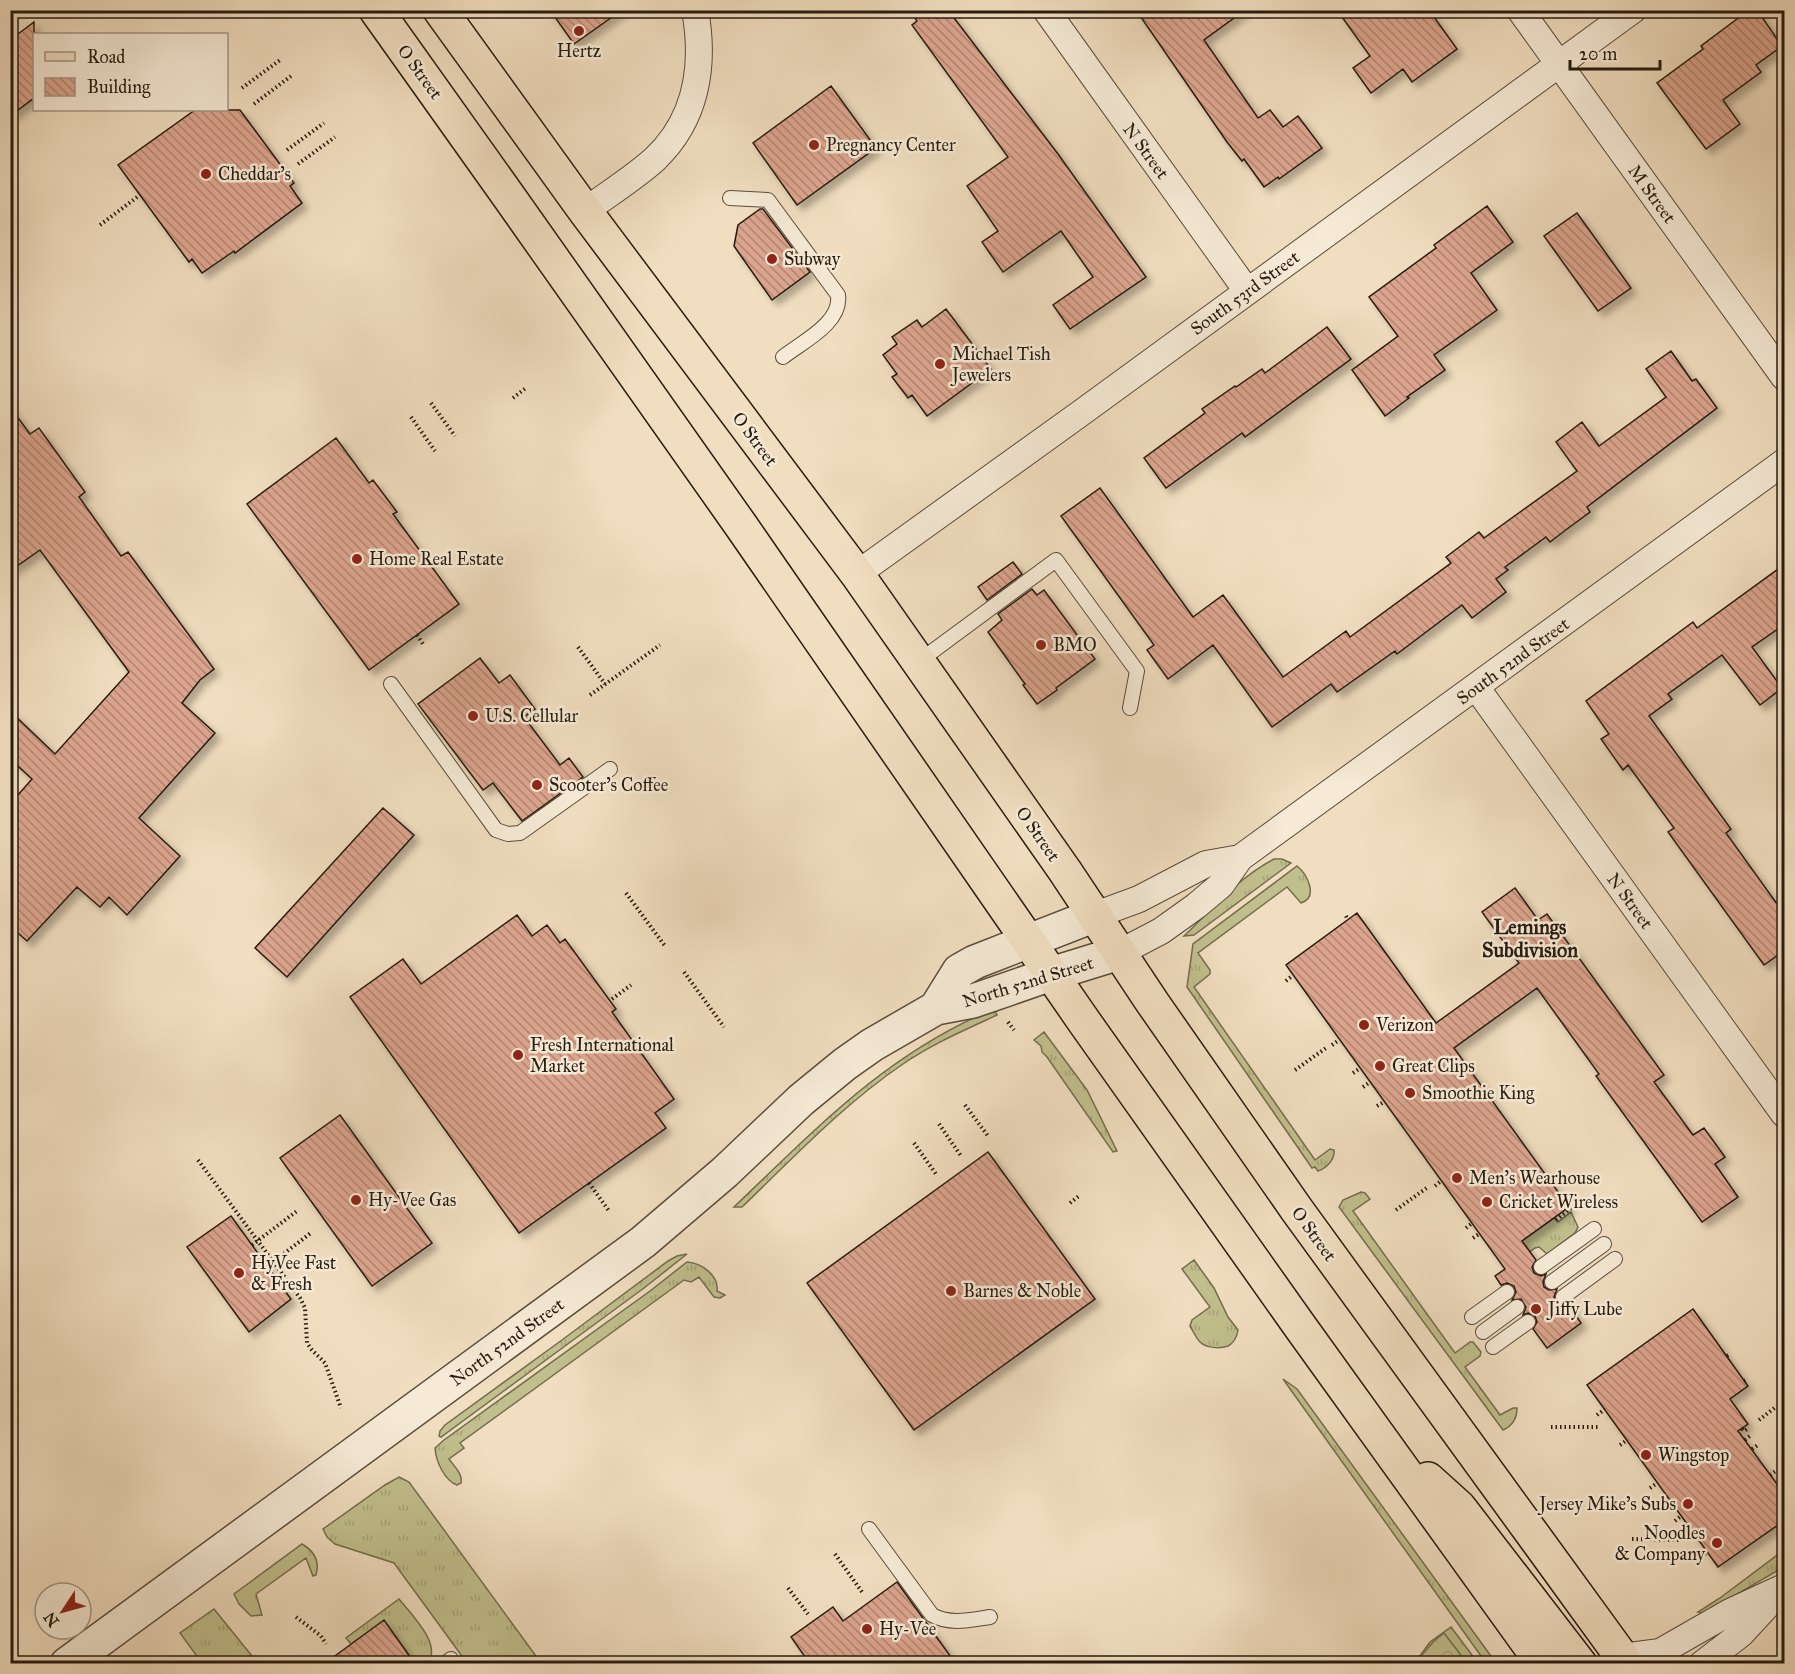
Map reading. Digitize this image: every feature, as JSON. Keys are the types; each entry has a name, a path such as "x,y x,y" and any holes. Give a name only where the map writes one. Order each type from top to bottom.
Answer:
{"main road":[{"name":"O Street","path":"375,10 749,537 1051,974 1543,1664"},
{"name":"O Street","path":"440,10 585,211 857,574 1065,871 1093,916 1297,1210 1625,1660"},
{"path":"1374,1429 1459,1507 1580,1664"}],"street":[{"path":"585,211 656,158 678,129 693,98 697,83 700,55 695,10"},
{"name":"N Street","path":"1046,10 1247,291"},
{"name":"M Street","path":"1520,10 1785,377"},
{"name":"South 53rd Street","path":"857,574 1633,10"},
{"name":"South 52nd Street","path":"1119,953 1161,931 1196,906 1221,885 1240,858 1785,462"},
{"name":"N Street","path":"1476,687 1785,1114"},
{"name":"South 52nd Street","path":"1093,916 1139,899 1206,864 1240,858"},
{"name":"North 52nd Street","path":"936,1008 959,970 1093,916"},
{"name":"North 52nd Street","path":"67,1664 626,1255 689,1204 801,1100 872,1045 936,1008 973,1001 1119,953"},
{"path":"1625,1660 1660,1652 1730,1612 1784,1587"},
{"path":"1702,1664 1741,1634 1784,1587"}],"lane":[{"path":"730,198 768,200 838,296 837,311 828,324 783,357"},
{"path":"918,662 1056,560 1137,671 1130,708"},
{"path":"391,684 496,830 508,834 520,833 610,769"},
{"path":"1541,1268 1594,1229"},
{"path":"1552,1282 1604,1244"},
{"path":"1563,1297 1615,1259"},
{"path":"1472,1317 1507,1292"},
{"path":"1483,1332 1517,1307"},
{"path":"1493,1347 1528,1322"},
{"path":"869,1529 932,1615 942,1620 955,1622 990,1617"}],"path":[{"path":"242,88 280,60"},
{"path":"254,104 291,76"},
{"path":"287,150 324,123"},
{"path":"298,164 334,137"},
{"path":"100,225 140,195"},
{"path":"513,398 527,387"},
{"path":"431,403 455,436"},
{"path":"411,417 435,451"},
{"path":"417,635 423,644"},
{"path":"590,695 660,645"},
{"path":"578,647 605,684"},
{"path":"626,893 665,946"},
{"path":"684,972 724,1027"},
{"path":"1286,981 1293,976"},
{"path":"612,999 631,985"},
{"path":"1332,1045 1339,1040"},
{"path":"1295,1070 1326,1048"},
{"path":"1353,1073 1360,1068"},
{"path":"1363,1087 1370,1082"},
{"path":"1377,1106 1384,1102"},
{"path":"965,1105 988,1136"},
{"path":"939,1124 961,1156"},
{"path":"914,1143 936,1174"},
{"path":"198,1160 300,1298 305,1308 307,1343 325,1362 341,1408"},
{"path":"1436,1186 1441,1181"},
{"path":"589,1183 609,1211"},
{"path":"1396,1210 1428,1187"},
{"path":"1070,1203 1080,1195"},
{"path":"1556,1220 1576,1204"},
{"path":"252,1245 297,1212"},
{"path":"1466,1228 1472,1224"},
{"path":"273,1262 312,1232"},
{"path":"1473,1238 1479,1234"},
{"path":"1759,1420 1777,1406"},
{"path":"1598,1415 1605,1409"},
{"path":"1551,1428 1598,1427"},
{"path":"1745,1440 1752,1435"},
{"path":"1620,1445 1627,1440"},
{"path":"1752,1449 1758,1445"},
{"path":"1770,1475 1777,1470"},
{"path":"1650,1488 1657,1483"},
{"path":"1674,1521 1681,1516"},
{"path":"1632,1539 1679,1540"},
{"path":"1701,1557 1707,1552"},
{"path":"835,1554 862,1592"},
{"path":"788,1588 808,1614"},
{"path":"296,1617 321,1636 326,1644"}],"green space":[{"path":"1274,859 1282,859 1291,863 1194,935 1184,936 1238,884"},
{"path":"1297,866 1309,885 1309,896 1306,900 1301,903 1287,887 1198,953 1210,970 1210,974 1194,987 1315,1160 1330,1149 1334,1150 1330,1163 1318,1171 1315,1167 1312,1168 1187,987 1193,944"},
{"path":"994,1009 997,1015 925,1050 881,1080 820,1132 742,1207 734,1207 794,1149 886,1070 955,1027"},
{"path":"1044,1032 1087,1090 1117,1151 1113,1152 1042,1052 1041,1046 1034,1040"},
{"path":"1361,1192 1370,1199 1353,1211 1455,1353 1470,1342 1473,1342 1481,1352 1480,1356 1465,1367 1500,1415 1517,1408 1515,1419 1503,1430 1339,1207 1343,1200"},
{"path":"1571,1212 1578,1227 1575,1233 1547,1254 1539,1247 1520,1259 1499,1257 1554,1218 1558,1222"},
{"path":"687,1254 441,1437 439,1436 445,1425 668,1261"},
{"path":"1194,1260 1214,1288 1228,1317 1238,1330 1235,1339 1228,1346 1206,1346 1197,1339 1190,1326 1192,1320 1210,1307 1182,1269"},
{"path":"687,1262 708,1271 715,1280 717,1291 725,1295 720,1298 714,1297 699,1277 691,1282 684,1280 460,1443 464,1448 449,1459 459,1473 461,1483 457,1485 449,1480 439,1465 435,1448"},
{"path":"1283,1379 1297,1389 1496,1663 1486,1663"},
{"path":"399,1477 409,1482 541,1663 467,1663 394,1563 335,1544 327,1537 323,1529"},
{"path":"302,1544 315,1557 316,1575 313,1576 306,1558 256,1594 262,1615 251,1616 239,1604 234,1594"},
{"path":"1784,1550 1784,1565 1777,1571 1705,1613 1698,1612 1720,1598"},
{"path":"399,1599 428,1638 431,1655 428,1663 415,1663 384,1621 351,1644 346,1638"},
{"path":"214,1609 256,1661 255,1663 202,1663 180,1633"},
{"path":"1451,1627 1478,1663 1414,1664 1430,1642"},
{"path":"1444,1633 1467,1663 1415,1663 1434,1641"}],"building":[{"name":"Hertz","path":"550,10 622,10 574,44"},
{"path":"910,10 948,10 1058,154 1146,277 1070,329 1053,305 1093,277 1061,231 1003,272 982,242 998,231 967,186 1008,157 912,25 917,21"},
{"path":"1136,10 1245,10 1204,40 1258,118 1270,110 1283,127 1298,116 1322,148 1264,187 1244,159 1242,161 1227,142"},
{"path":"1337,10 1429,10 1457,49 1412,82 1403,69 1371,93 1353,68 1370,56"},
{"path":"1749,10 1757,10 1782,46 1756,65 1761,72 1723,100 1740,124 1706,149 1657,83 1703,49 1701,46"},
{"path":"34,22 33,99 10,116 10,40"},
{"name":"Pregnancy Center","path":"831,86 876,148 797,205 753,143"},
{"name":"Cheddar's","path":"240,110 294,183 290,186 302,203 235,253 234,251 202,273 192,259 189,262 118,165 194,111"},
{"path":"1487,206 1513,242 1471,273 1497,310 1434,355 1445,370 1385,416 1352,370 1398,336 1369,297 1436,248 1434,245"},
{"name":"Subway","path":"763,209 810,272 772,300 734,246 738,225"},
{"path":"1577,213 1631,288 1598,311 1544,236"},
{"name":"Michael Tish Jewelers","path":"946,309 991,369 927,416 912,395 908,398 892,377 897,374 883,355 897,344 892,337 917,320 922,327"},
{"path":"1327,327 1351,359 1245,437 1242,433 1166,488 1144,458 1205,413 1202,409 1262,369 1265,373"},
{"path":"1671,351 1692,381 1696,379 1717,408 1587,507 1590,512 1550,542 1546,537 1505,567 1508,570 1496,579 1506,592 1472,618 1462,605 1397,654 1395,651 1337,692 1331,684 1272,727 1213,645 1168,679 1147,650 1154,645 1061,516 1100,488 1193,617 1223,595 1283,677 1346,631 1350,637 1451,563 1446,557 1479,532 1484,538 1577,471 1556,442 1582,422 1599,446 1666,397 1646,369"},
{"path":"10,407 30,434 39,428 85,492 79,497 121,556 128,552 214,669 200,680 182,703 215,733 139,818 180,856 127,915 109,897 100,907 77,887 27,941 10,926 10,804 32,779 10,759 10,711 55,754 129,672 40,550 10,571"},
{"name":"Home Real Estate","path":"336,438 369,483 373,480 397,512 393,514 459,604 369,670 247,504"},
{"path":"1013,562 1022,574 987,600 978,587"},
{"path":"1785,564 1785,624 1752,647 1782,688 1760,705 1722,655 1668,694 1672,699 1649,716 1731,829 1726,833 1785,915 1785,950 1764,965 1668,832 1674,828 1628,765 1623,770 1601,739 1609,734 1586,701 1693,622 1697,628"},
{"name":"BMO","path":"1032,589 1037,595 1044,590 1095,659 1037,704 988,632 1002,620 998,614"},
{"path":"480,658 499,683 510,675 535,709 524,717 560,765 569,758 583,777 522,821 493,783 483,790 418,704"},
{"path":"383,808 414,835 287,977 255,948"},
{"path":"1515,888 1538,920 1547,914 1664,1075 1654,1082 1693,1135 1704,1128 1725,1157 1715,1164 1738,1197 1702,1222 1596,1076 1599,1074 1537,988 1454,1048 1569,1207 1522,1241 1536,1260 1532,1267 1534,1273 1541,1276 1546,1274 1544,1287 1549,1290 1557,1289 1555,1302 1560,1305 1568,1304 1581,1323 1547,1348 1533,1329 1537,1322 1535,1316 1528,1313 1523,1315 1526,1307 1521,1299 1512,1300 1516,1292 1514,1286 1507,1283 1501,1285 1495,1276 1505,1269 1286,965 1357,913 1436,1023 1519,963 1482,912"},
{"name":"Fresh International Market","path":"517,915 532,936 547,925 560,943 565,939 616,1009 612,1012 674,1099 655,1113 666,1128 519,1233 350,997 403,959 421,984"},
{"name":"Hy-Vee Gas","path":"340,1115 432,1243 372,1286 280,1158"},
{"name":"Barnes & Noble","path":"988,1152 1095,1299 914,1430 807,1283"},
{"name":"HyVee Fast & Fresh","path":"231,1216 291,1299 249,1332 187,1247"},
{"path":"1693,1309 1748,1386 1730,1399 1748,1424 1738,1431 1785,1495 1785,1520 1718,1567 1587,1385"},
{"name":"Hy-Vee","path":"897,1582 956,1664 810,1664 791,1637 833,1607 843,1621"},
{"path":"384,1620 415,1664 324,1664"}],"place":[{"name":"Hertz","path":"579,31"},
{"name":"Pregnancy Center","path":"814,145"},
{"name":"Cheddar's","path":"206,174"},
{"name":"Subway","path":"772,259"},
{"name":"Michael Tish Jewelers","path":"940,364"},
{"name":"Home Real Estate","path":"357,559"},
{"name":"BMO","path":"1041,645"},
{"name":"U.S. Cellular","path":"473,716"},
{"name":"Scooter's Coffee","path":"537,785"},
{"name":"Verizon","path":"1364,1025"},
{"name":"Fresh International Market","path":"518,1055"},
{"name":"Great Clips","path":"1380,1066"},
{"name":"Smoothie King","path":"1410,1093"},
{"name":"Men's Wearhouse","path":"1457,1178"},
{"name":"Hy-Vee Gas","path":"356,1200"},
{"name":"Cricket Wireless","path":"1487,1202"},
{"name":"HyVee Fast & Fresh","path":"239,1273"},
{"name":"Barnes & Noble","path":"951,1291"},
{"name":"Jiffy Lube","path":"1536,1309"},
{"name":"Wingstop","path":"1646,1455"},
{"name":"Jersey Mike's Subs","path":"1688,1504"},
{"name":"Noodles & Company","path":"1717,1543"},
{"name":"Hy-Vee","path":"867,1629"}],"district":[{"name":"Lemings Subdivision","path":"1530,938"}]}
